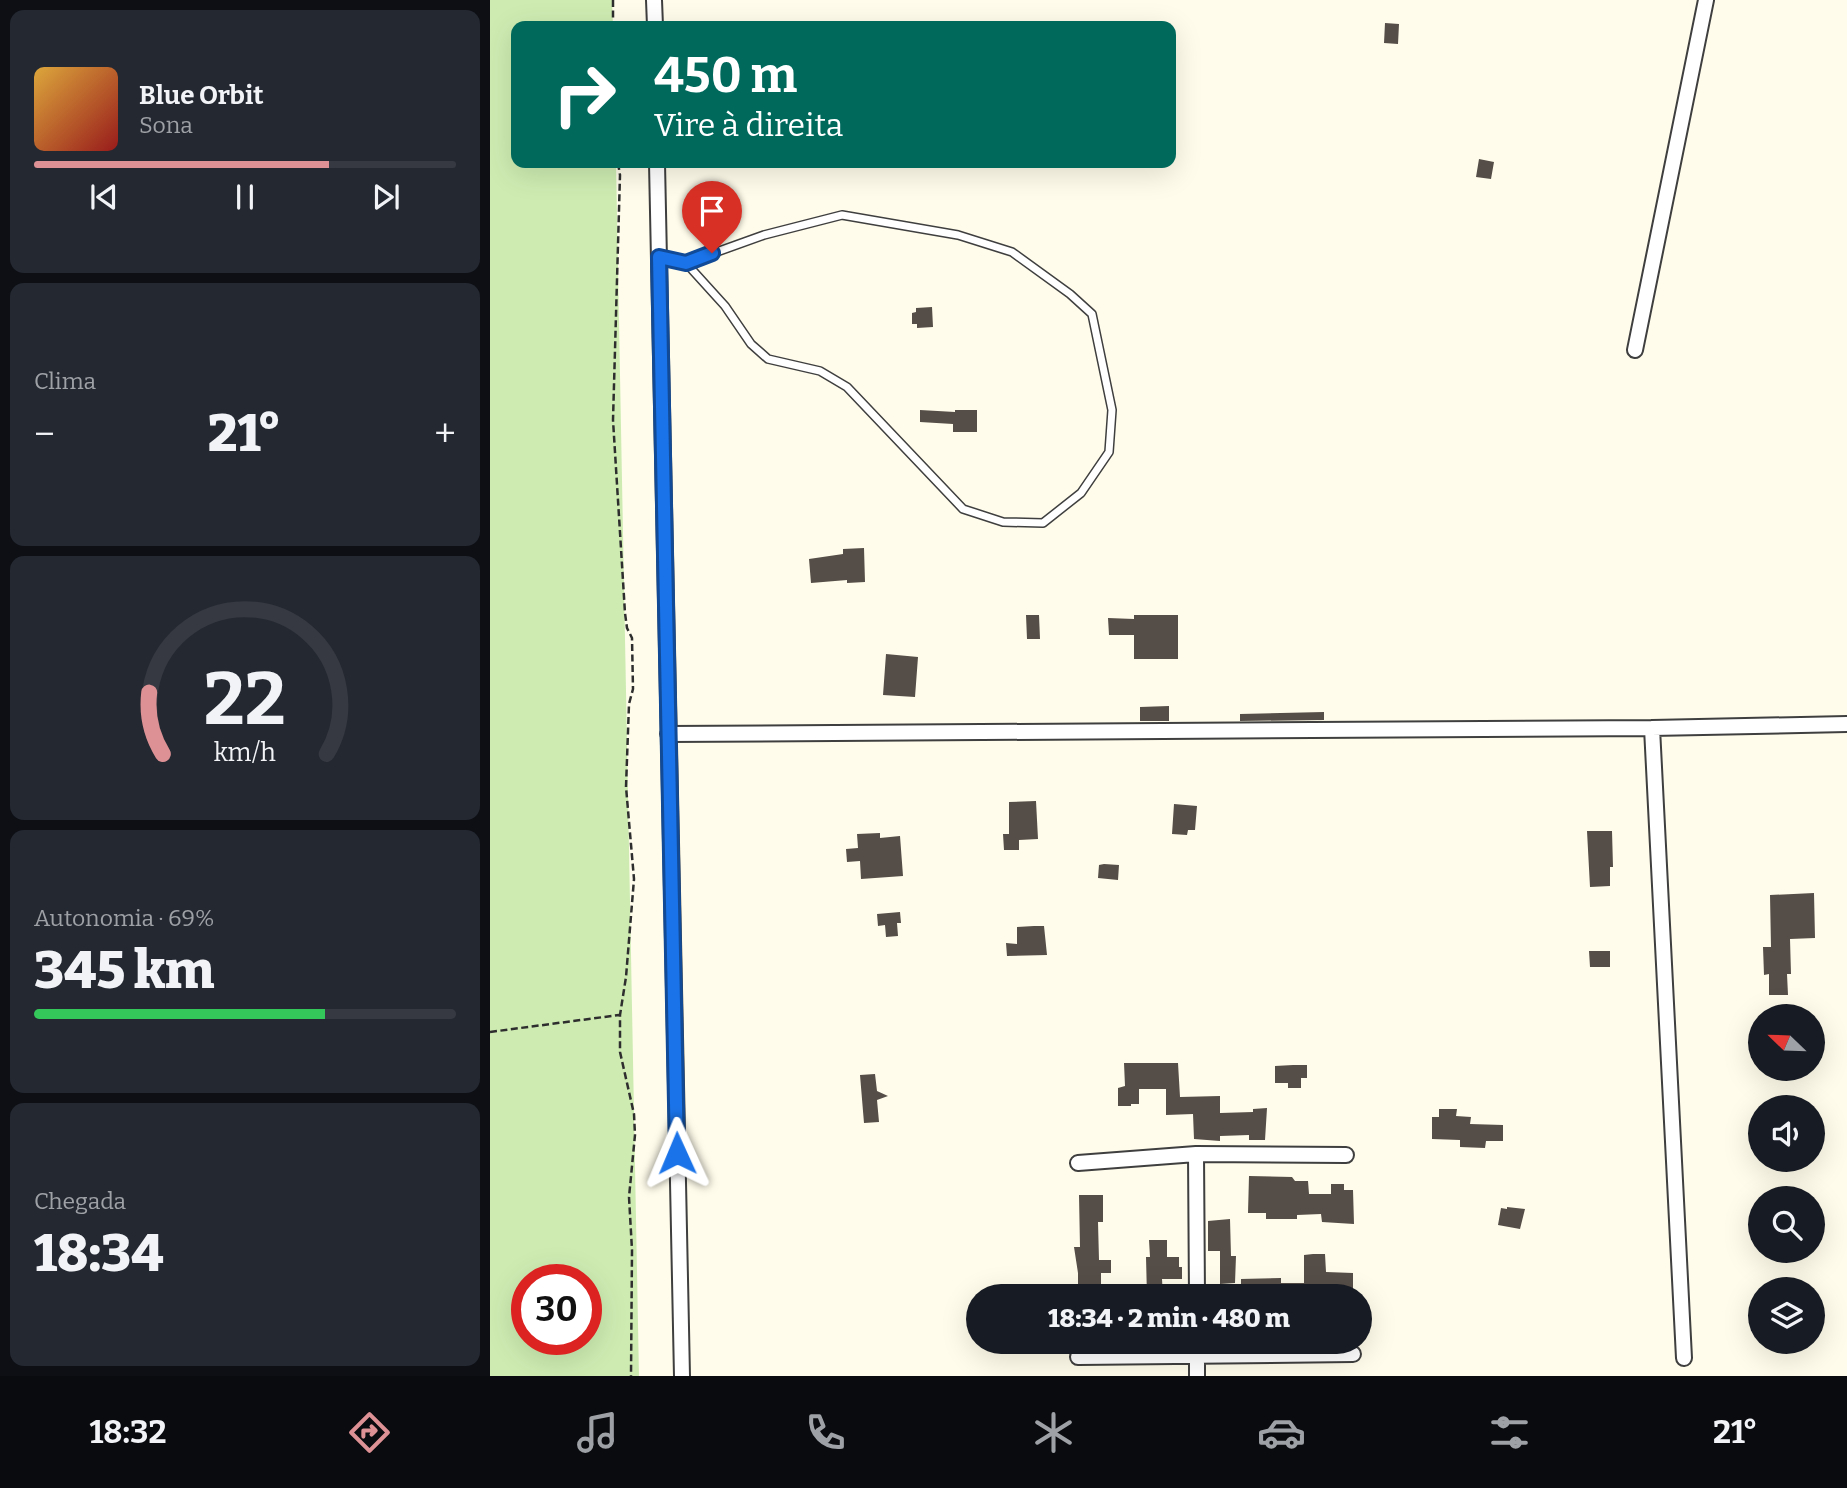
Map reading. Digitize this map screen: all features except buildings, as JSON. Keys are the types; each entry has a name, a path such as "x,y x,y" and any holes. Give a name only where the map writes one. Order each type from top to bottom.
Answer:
{"street":[{"path":"654,0 655,21"},
{"path":"1635,350 1706,0"},
{"path":"657,168 682,1376"},
{"path":"668,734 1652,728 1847,724"},
{"path":"1652,728 1684,1358"},
{"path":"1196,1154 1197,1284"},
{"path":"1078,1163 1196,1154 1346,1155"},
{"path":"1078,1357 1129,1354"},
{"path":"1197,1354 1198,1376"}],"lane":[{"path":"659,257 686,263 764,235 842,215 958,235 1012,252 1070,294 1092,314 1112,410 1109,452 1081,493 1044,523 1003,522 964,509 846,387 820,371 768,359 751,344 725,306 686,263"}],"path":[{"path":"613,0 613,21"},
{"path":"619,168 613,420 625,613 627,628 632,638 633,690 629,704 626,787 634,879 620,1015 620,1052 634,1114 635,1135 629,1197 632,1250 631,1376"},
{"path":"490,1032 620,1015"}],"green space":[{"path":"490,0 612,0 613,21 511,21 511,168 616,168 639,1376 490,1376"}],"route":[{"path":"677,1153 659,257 686,263 712,253"}]}
